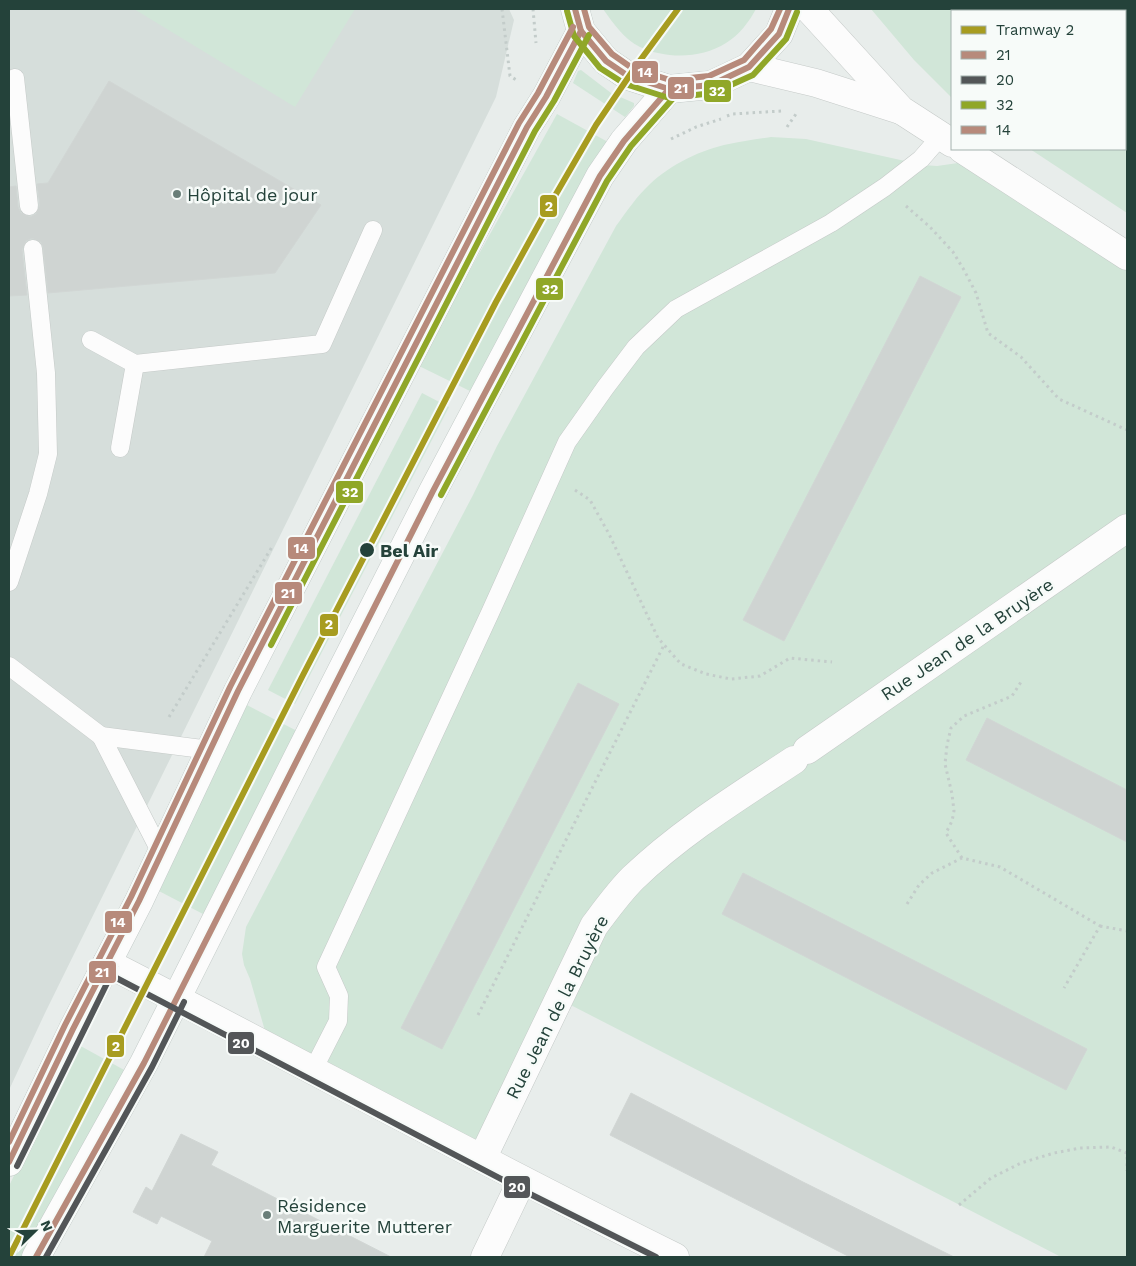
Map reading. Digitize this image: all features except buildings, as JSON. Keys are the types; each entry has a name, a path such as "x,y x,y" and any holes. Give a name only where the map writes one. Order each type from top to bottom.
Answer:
{"main road":[{"path":"578,20 606,61 628,76 669,89 711,85 749,67 779,34 789,9"},
{"path":"809,9 901,110"},
{"path":"9,1162 268,632 527,127 546,97 578,20"},
{"path":"749,67 816,84 901,110 951,139"},
{"path":"36,1257 144,1063 433,491 600,176 624,141 669,89"},
{"path":"968,150 1127,256"},
{"name":"Rue Jean de la Bruyère","path":"482,1159 594,926 632,879 686,832 801,755 1127,528"},
{"path":"107,963 522,1180 675,1257"},
{"path":"485,1257 522,1180"}],"lane":[{"path":"16,78 29,206"},
{"path":"313,1070 338,1021 340,996 326,967 490,613 566,442 636,347 676,309 830,223 886,187 921,160 954,150"},
{"path":"91,340 135,364 322,344 373,230"},
{"path":"9,582 38,494 48,454 46,373 33,249"},
{"path":"120,448 135,364"},
{"path":"9,666 101,736 161,852"},
{"path":"101,736 210,750"}],"path":[{"path":"502,9 510,76 525,86"},
{"path":"666,141 696,127 732,114 784,111"},
{"path":"787,127 798,111 791,111"},
{"path":"886,187 930,227 953,252 976,293 988,333 1021,357 1059,399 1127,430"},
{"path":"551,475 590,500 609,534 658,638 681,664 706,674 731,679 760,676 790,658 832,662"},
{"path":"478,1015 664,645"},
{"path":"962,858 946,833 952,821 954,810 944,764 952,728 964,716 1012,696 1021,682"},
{"path":"907,904 919,885 932,873 962,858 1000,867 1100,926 1127,931"},
{"path":"1064,988 1100,926"},
{"path":"959,1205 992,1178 1021,1163 1054,1153 1080,1148 1111,1147 1127,1153"},
{"path":"1127,1157 1127,1171"}],"shaded area":[{"path":"9,9 509,9 514,20 496,97 45,1013 9,1090"}],"green space":[{"path":"134,9 355,9 295,107"},
{"path":"603,9 756,9 743,28 726,43 706,52 683,56 661,54 634,44 615,25"},
{"path":"871,9 1127,9 1127,213 1032,150 1126,150 1126,10 951,10 951,97 914,60"},
{"path":"581,70 611,93 634,103 634,106 625,117 573,83 578,71"},
{"path":"557,114 608,142 474,393 417,365"},
{"path":"771,137 806,139 923,165 937,166 979,160 1127,256 1127,1257 1061,1257 559,999 482,1159 270,1048 250,979 244,965 242,954 246,927 497,446 616,226 645,189 677,164 719,146"},
{"path":"422,393 449,407 295,704 268,690"},
{"path":"245,704 299,732 203,914 157,890"},
{"path":"77,1044 126,1071 24,1257 9,1257 9,1186"}],"tram line":[{"name":"2","path":"9,1257 303,675 496,302 596,125 678,9"}],"transit line":[{"name":"21","path":"575,9 581,31 606,61 628,76 669,89 711,85 749,67 779,34 789,9"},
{"name":"14","path":"584,9 589,27 612,54 632,68 670,80 709,76 744,60 771,29 780,9"},
{"name":"32","path":"567,11 574,36 600,68 625,84 669,98 713,93 753,75 786,39 797,12"},
{"name":"14","path":"9,1142 65,1025 131,897 230,687 519,123 538,93 573,27"},
{"name":"21","path":"9,1162 73,1029 139,901 238,691 527,127 546,97 581,31"},
{"name":"32","path":"271,645 535,131 554,101 589,35"},
{"name":"21","path":"36,1257 144,1063 433,491 600,176 624,141 669,89"},
{"name":"32","path":"441,495 607,181 631,146 676,95"},
{"name":"20","path":"17,1166 115,967"},
{"name":"20","path":"103,971 528,1193 656,1257"},
{"name":"20","path":"46,1257 152,1067 184,1002"}],"place":[{"name":"Hôpital de jour","path":"177,194"},
{"name":"Bel Air","path":"367,550"},
{"name":"Résidence Marguerite Mutterer","path":"267,1215"}]}
